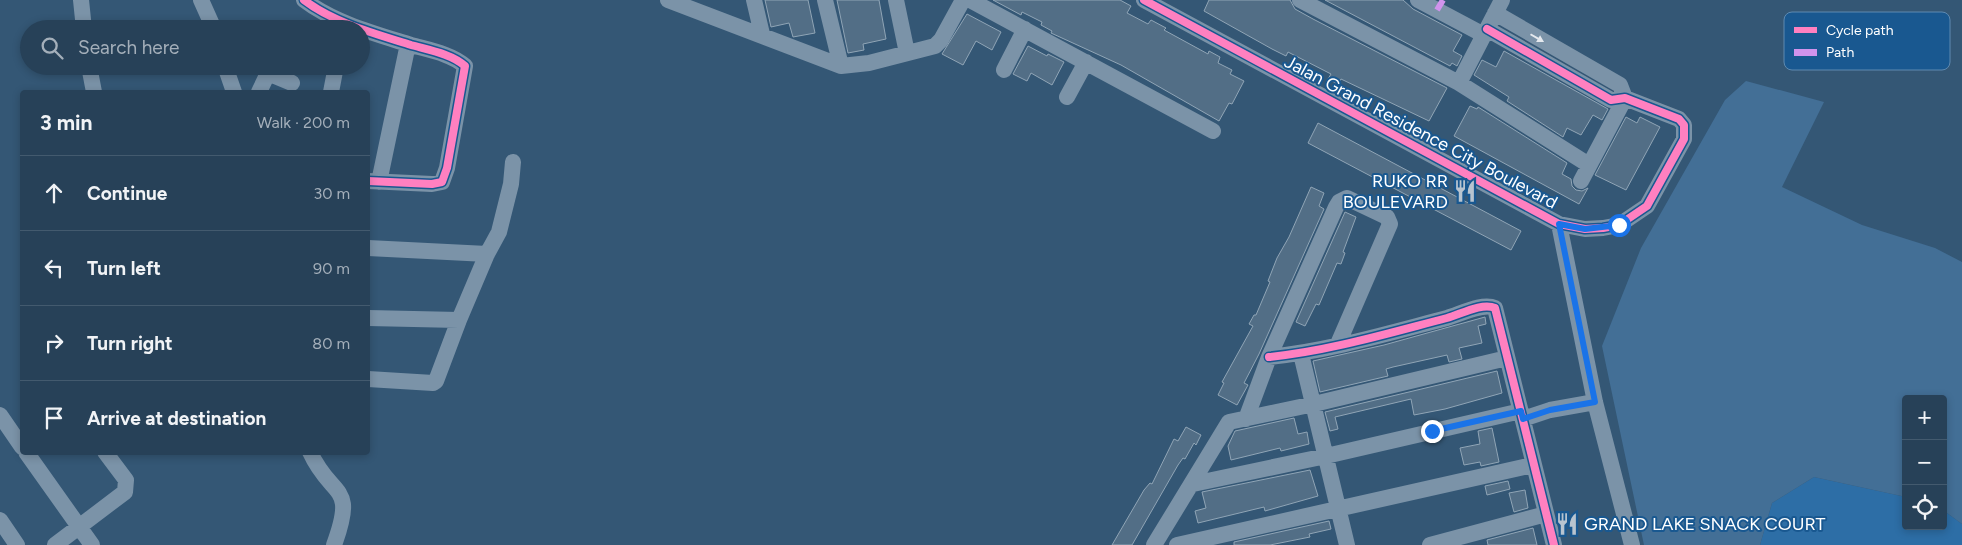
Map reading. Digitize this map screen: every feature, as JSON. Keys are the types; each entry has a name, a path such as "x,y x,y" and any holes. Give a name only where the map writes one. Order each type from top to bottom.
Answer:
{"street":[{"path":"81,0 83,20"},
{"path":"201,0 211,20"},
{"path":"304,0 336,20"},
{"path":"668,0 762,34 841,66 869,63 938,44 962,0"},
{"path":"754,0 762,34"},
{"path":"824,0 841,66"},
{"path":"896,0 908,53"},
{"path":"970,0 1213,131"},
{"name":"Jalan Grand Residence City Boulevard","path":"1144,0 1559,224 1585,229 1619,225 1647,206 1684,139 1684,125 1672,115 1625,98"},
{"path":"1301,0 1459,83 1589,165"},
{"path":"1418,0 1440,5 1485,32 1611,100 1625,98"},
{"path":"1459,83 1499,7 1620,85 1625,98 1581,182"},
{"path":"1004,70 1025,28"},
{"path":"370,33 408,44 447,56 465,66 447,168 439,184 373,181 408,44"},
{"path":"1067,97 1086,62"},
{"path":"91,75 94,90"},
{"path":"228,75 233,90"},
{"path":"260,90 264,75"},
{"path":"275,75 292,83"},
{"path":"331,90 334,75"},
{"path":"370,379 433,383 438,377 459,320 487,254 499,232 511,184 513,162"},
{"path":"1246,419 1270,357 1336,207 1339,202 1347,198 1387,218 1390,224 1338,344"},
{"name":"Jalan Grand Residence City Boulevard","path":"1559,224 1595,402 1632,545"},
{"path":"370,248 487,254"},
{"path":"1270,357 1301,354 1490,306 1496,309 1554,545"},
{"path":"370,318 459,320"},
{"path":"1301,354 1340,509 1347,545"},
{"path":"1154,545 1193,484 1226,423 1507,358"},
{"path":"1193,484 1522,415 1595,402"},
{"path":"0,416 20,444"},
{"path":"28,455 92,545"},
{"path":"55,545 78,525 124,492 126,480 108,455"},
{"path":"311,455 316,466 342,494 344,506 334,545"},
{"path":"1177,545 1533,465"},
{"path":"1430,545 1546,514"},
{"path":"0,520 17,545"}],"shaded area":[{"path":"1746,81 1824,102 1782,187 1862,225 1935,248 1962,262 1962,524 1947,513 1947,395 1902,395 1902,496 1814,477 1772,503 1760,545 1644,545 1602,346 1641,248 1725,100"},
{"path":"1814,477 1902,496 1902,530 1947,530 1947,513 1962,524 1962,545 1760,545 1772,503"}],"building":[{"path":"765,0 808,0 815,33 793,37 789,23 771,27"},
{"path":"837,0 879,0 886,39 863,44 864,50 848,53"},
{"path":"993,0 1120,0 1131,6 1127,13 1148,24 1151,20 1166,28 1164,30 1208,54 1209,51 1220,57 1218,63 1232,70 1230,74 1244,81 1232,104 1229,103 1219,121 1121,65 1051,33 1052,31 1041,25 1042,22 1022,12 1021,15"},
{"path":"1209,0 1290,0 1295,9 1447,88 1429,121 1341,79 1338,84 1328,79 1331,74 1288,52 1286,56 1272,49 1204,11"},
{"path":"1325,0 1403,0 1413,9 1462,35 1453,51 1462,56 1457,66 1452,63 1450,66"},
{"path":"967,14 1001,32 992,50 976,41 963,65 942,54"},
{"path":"1028,46 1064,62 1052,85 1031,73 1027,81 1013,74"},
{"path":"1504,51 1608,109 1602,120 1593,115 1581,135 1567,128 1563,137 1507,101 1509,97 1474,75 1482,60 1496,67"},
{"path":"1470,106 1477,109 1478,107 1567,163 1562,174 1571,179 1572,186 1576,190 1582,191 1588,188 1579,204 1454,136"},
{"path":"1626,117 1637,123 1640,117 1660,127 1626,190 1595,175"},
{"path":"1318,123 1521,231 1511,250 1308,143"},
{"path":"1311,187 1324,193 1319,206 1324,209 1259,354 1244,383 1248,385 1237,405 1218,395 1224,383 1222,382 1253,326 1249,324 1254,315 1256,315 1270,282 1268,281 1277,258 1289,237"},
{"path":"1345,212 1356,217 1343,252 1345,253 1341,264 1337,263 1319,305 1316,304 1305,326 1296,322"},
{"path":"1485,317 1486,324 1478,326 1482,343 1459,348 1462,359 1449,362 1447,355 1393,367 1386,369 1388,376 1320,392 1313,361 1384,345"},
{"path":"1497,371 1502,393 1445,409 1414,415 1411,399 1335,417 1338,429 1330,431 1325,412"},
{"path":"1294,418 1298,434 1307,432 1309,444 1281,451 1280,448 1231,460 1228,446 1235,431"},
{"path":"1186,427 1201,435 1196,445 1194,443 1185,459 1183,458 1178,465 1132,545 1112,545 1144,490 1150,483 1152,484 1174,439 1178,441"},
{"path":"1492,428 1499,462 1481,466 1480,462 1464,465 1460,448 1480,444 1478,431"},
{"path":"1310,470 1318,496 1265,511 1264,507 1198,523 1195,511 1206,508 1202,492"},
{"path":"1508,481 1510,489 1487,495 1485,486"},
{"path":"1525,490 1528,508 1514,512 1509,493"},
{"path":"1329,521 1331,529 1309,534 1310,537 1270,545 1234,545 1234,542"},
{"path":"1533,528 1537,545 1488,545 1487,540"}],"marked path":[{"path":"1437,10 1443,0"}],"cycle path":[{"path":"304,0 340,20"},
{"path":"1144,0 1559,224 1585,229 1619,225 1647,206 1684,139 1684,125 1679,119 1625,98 1611,100 1487,29"},
{"path":"370,32 447,55 465,66 447,168 442,182 432,184 370,181"},
{"path":"1269,357 1359,341 1447,318 1477,308 1495,308 1554,545"}],"place":[{"name":"RUKO RR BOULEVARD","path":"1465,191"},
{"name":"GRAND LAKE SNACK COURT","path":"1567,524"}],"route":[{"path":"1432,431 1521,411 1523,419 1550,410 1595,402 1559,224 1585,229 1619,225"}]}
